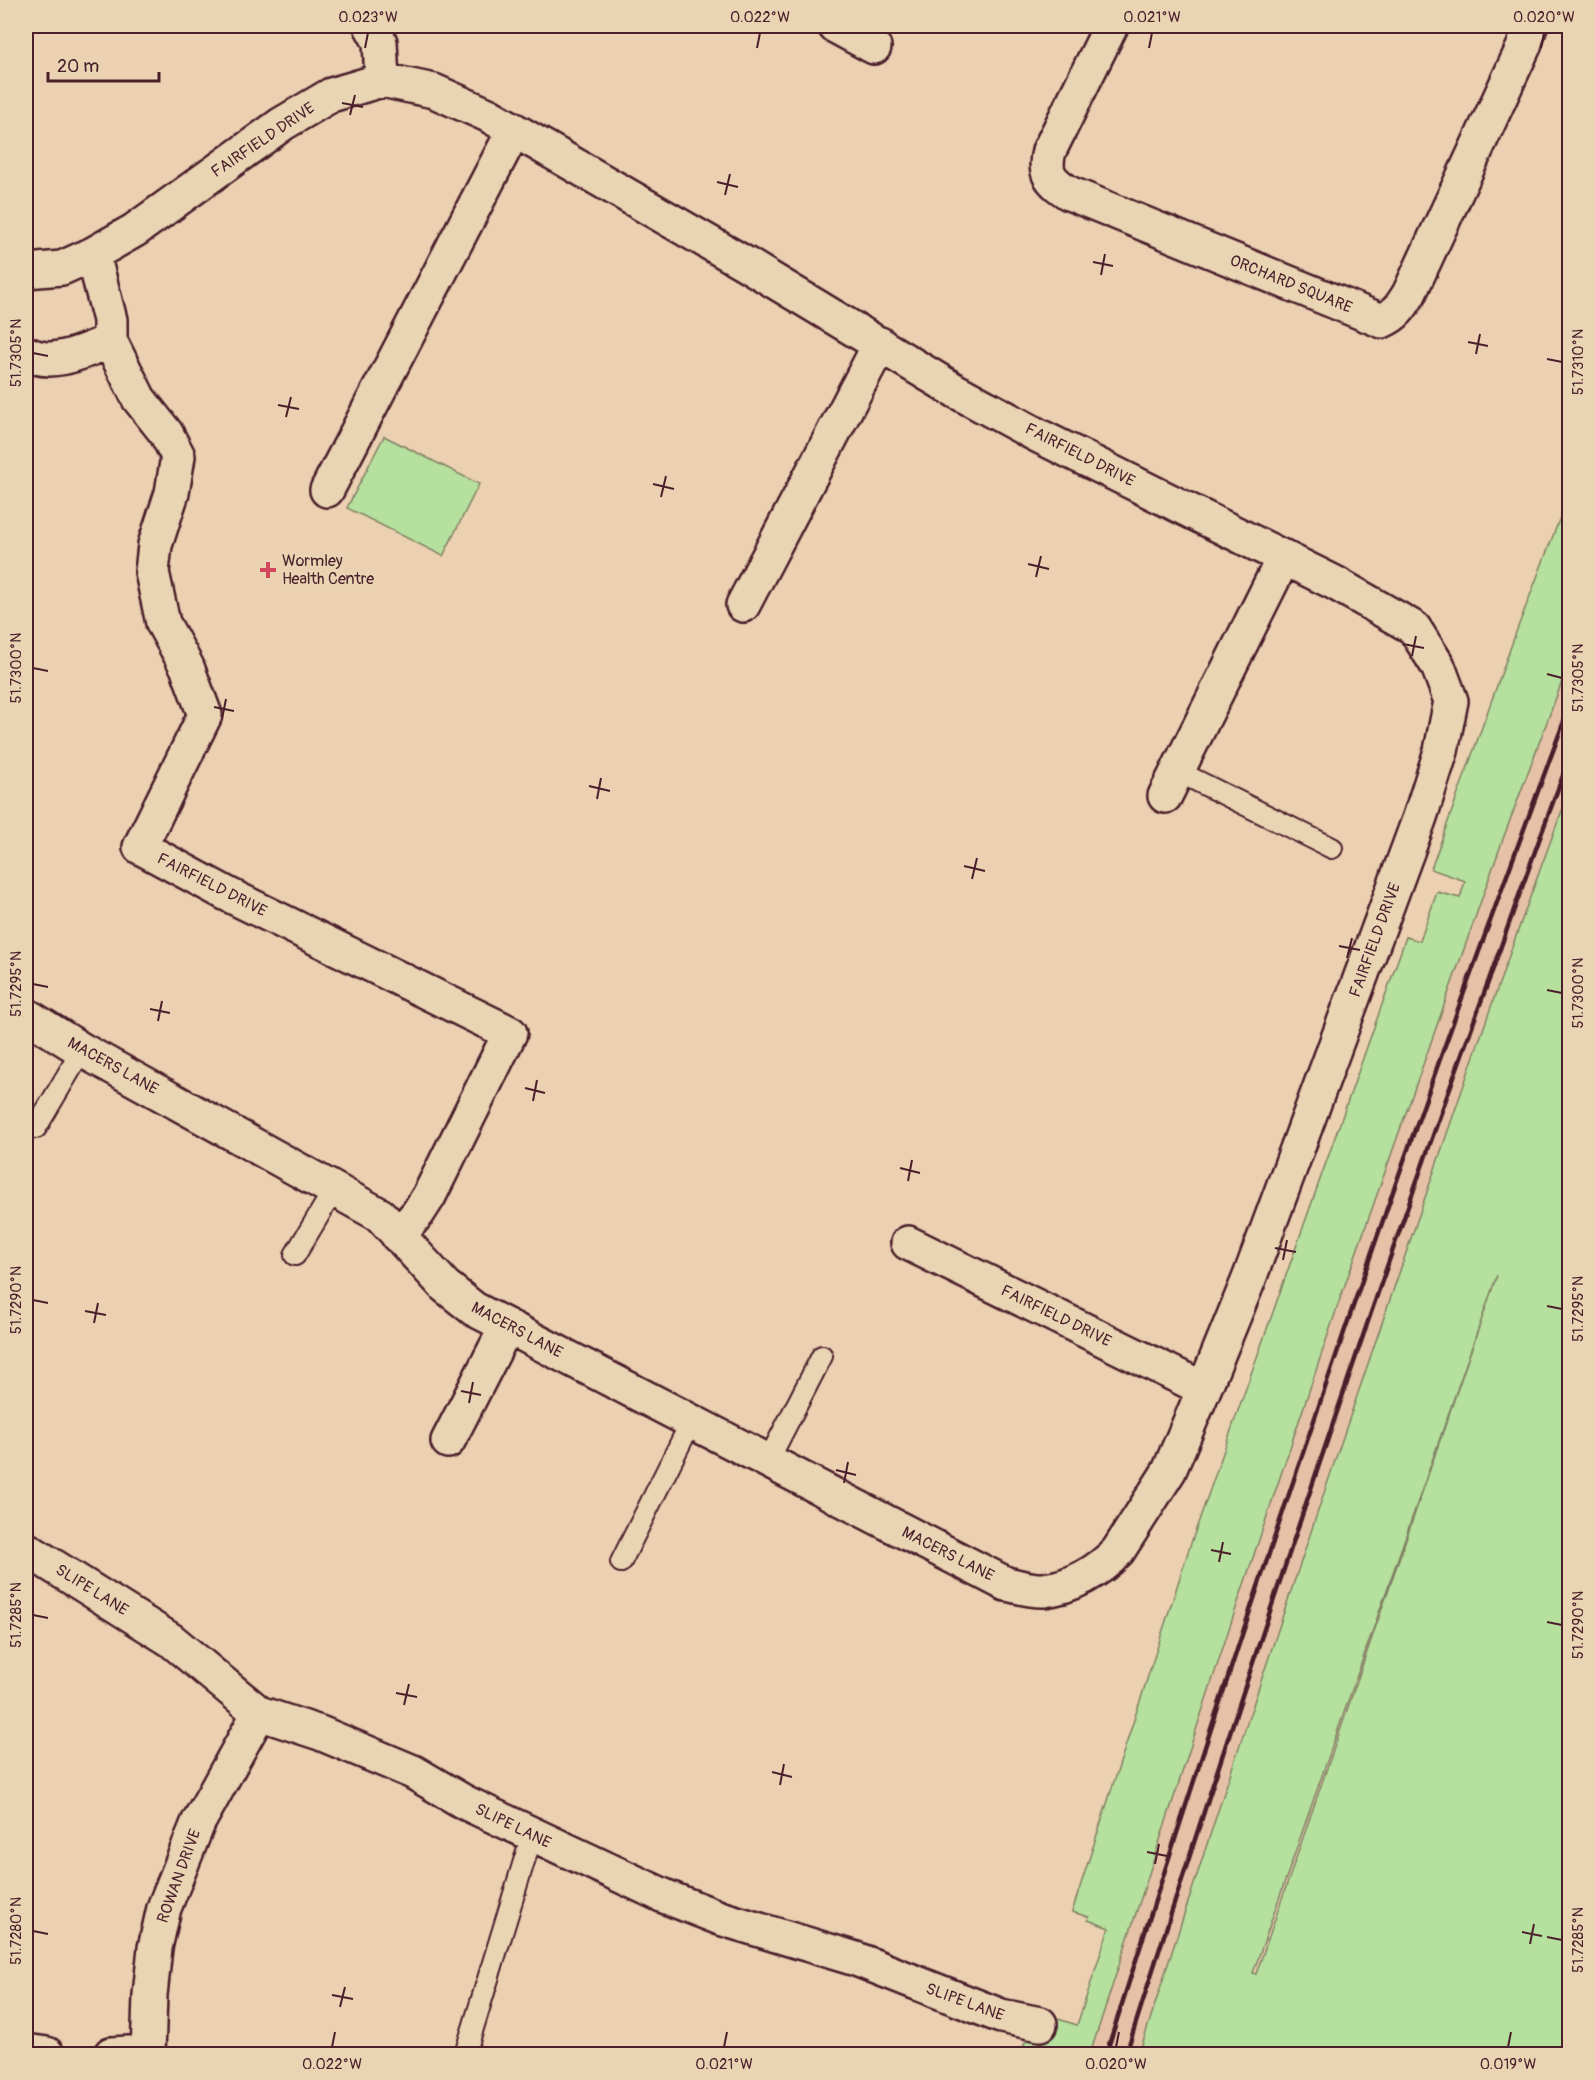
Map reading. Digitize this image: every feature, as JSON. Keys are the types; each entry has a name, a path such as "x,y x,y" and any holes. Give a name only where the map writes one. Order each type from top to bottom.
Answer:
{"street":[{"path":"371,26 380,42 382,80"},
{"path":"835,26 874,46"},
{"name":"ORCHARD SQUARE","path":"1111,26 1049,151 1048,172 1057,184 1080,197 1382,321 1399,311 1409,294 1524,46 1530,26"},
{"name":"FAIRFIELD DRIVE","path":"26,271 62,268 93,254 135,230 282,124 331,95 382,80 434,91 488,115 746,264 956,391 1037,435 1335,583 1414,628 1438,666 1451,701 1441,751 1420,817 1250,1278 1169,1471 1118,1551 1108,1562 1080,1580 1042,1590"},
{"path":"327,490 514,130"},
{"name":"FAIRFIELD DRIVE","path":"93,254 110,320 110,341 139,399 166,433 178,456 172,493 155,545 152,572 163,623 187,667 205,716 140,847 227,894 510,1034 429,1196 398,1236"},
{"path":"26,353 47,358 63,358 110,341"},
{"path":"743,605 880,344"},
{"path":"1171,784 1284,557"},
{"name":"MACERS LANE","path":"26,1015 82,1050 335,1188 380,1215 445,1286 474,1309 1006,1584 1042,1590"},
{"name":"FAIRFIELD DRIVE","path":"908,1243 1204,1389"},
{"path":"448,1442 507,1326"},
{"name":"SLIPE LANE","path":"26,1549 171,1640 259,1713 320,1732 365,1750 413,1772 464,1802 664,1896 720,1918 856,1959 1000,2016 1040,2024"},
{"name":"ROWAN DRIVE","path":"148,2053 153,1972 164,1908 198,1823 259,1713"},
{"path":"26,2051 46,2055"},
{"path":"111,2055 148,2053"}],"lane":[{"path":"1171,784 1332,848"},
{"path":"36,1128 82,1050"},
{"path":"296,1255 335,1188"},
{"path":"768,1461 822,1356"},
{"path":"621,1562 691,1422"},
{"path":"466,2051 532,1835"}],"shaded area":[{"path":"1569,663 1569,792 1486,1023 1274,1639 1139,2054 1090,2054 1340,1299 1503,839"}],"green space":[{"path":"384,436 479,484 443,556 347,508"},
{"path":"1569,494 1569,663 1503,839 1340,1299 1090,2054 1021,2054 1025,2042 1036,2035 1043,2014 1077,2025 1109,1928 1088,1920 1089,1917 1072,1912 1190,1546 1406,937 1420,941 1437,892 1460,898 1465,881 1431,869 1518,627"},
{"path":"1569,792 1569,2054 1139,2054 1338,1453","holes":["1497,1275 1256,1974 1253,1973"]}],"railway":[{"path":"1106,2054 1225,1686 1348,1320 1570,705"},
{"path":"1126,2054 1257,1648 1348,1379 1570,757"}],"place":[{"name":"Wormley Health Centre","path":"268,570"}]}
